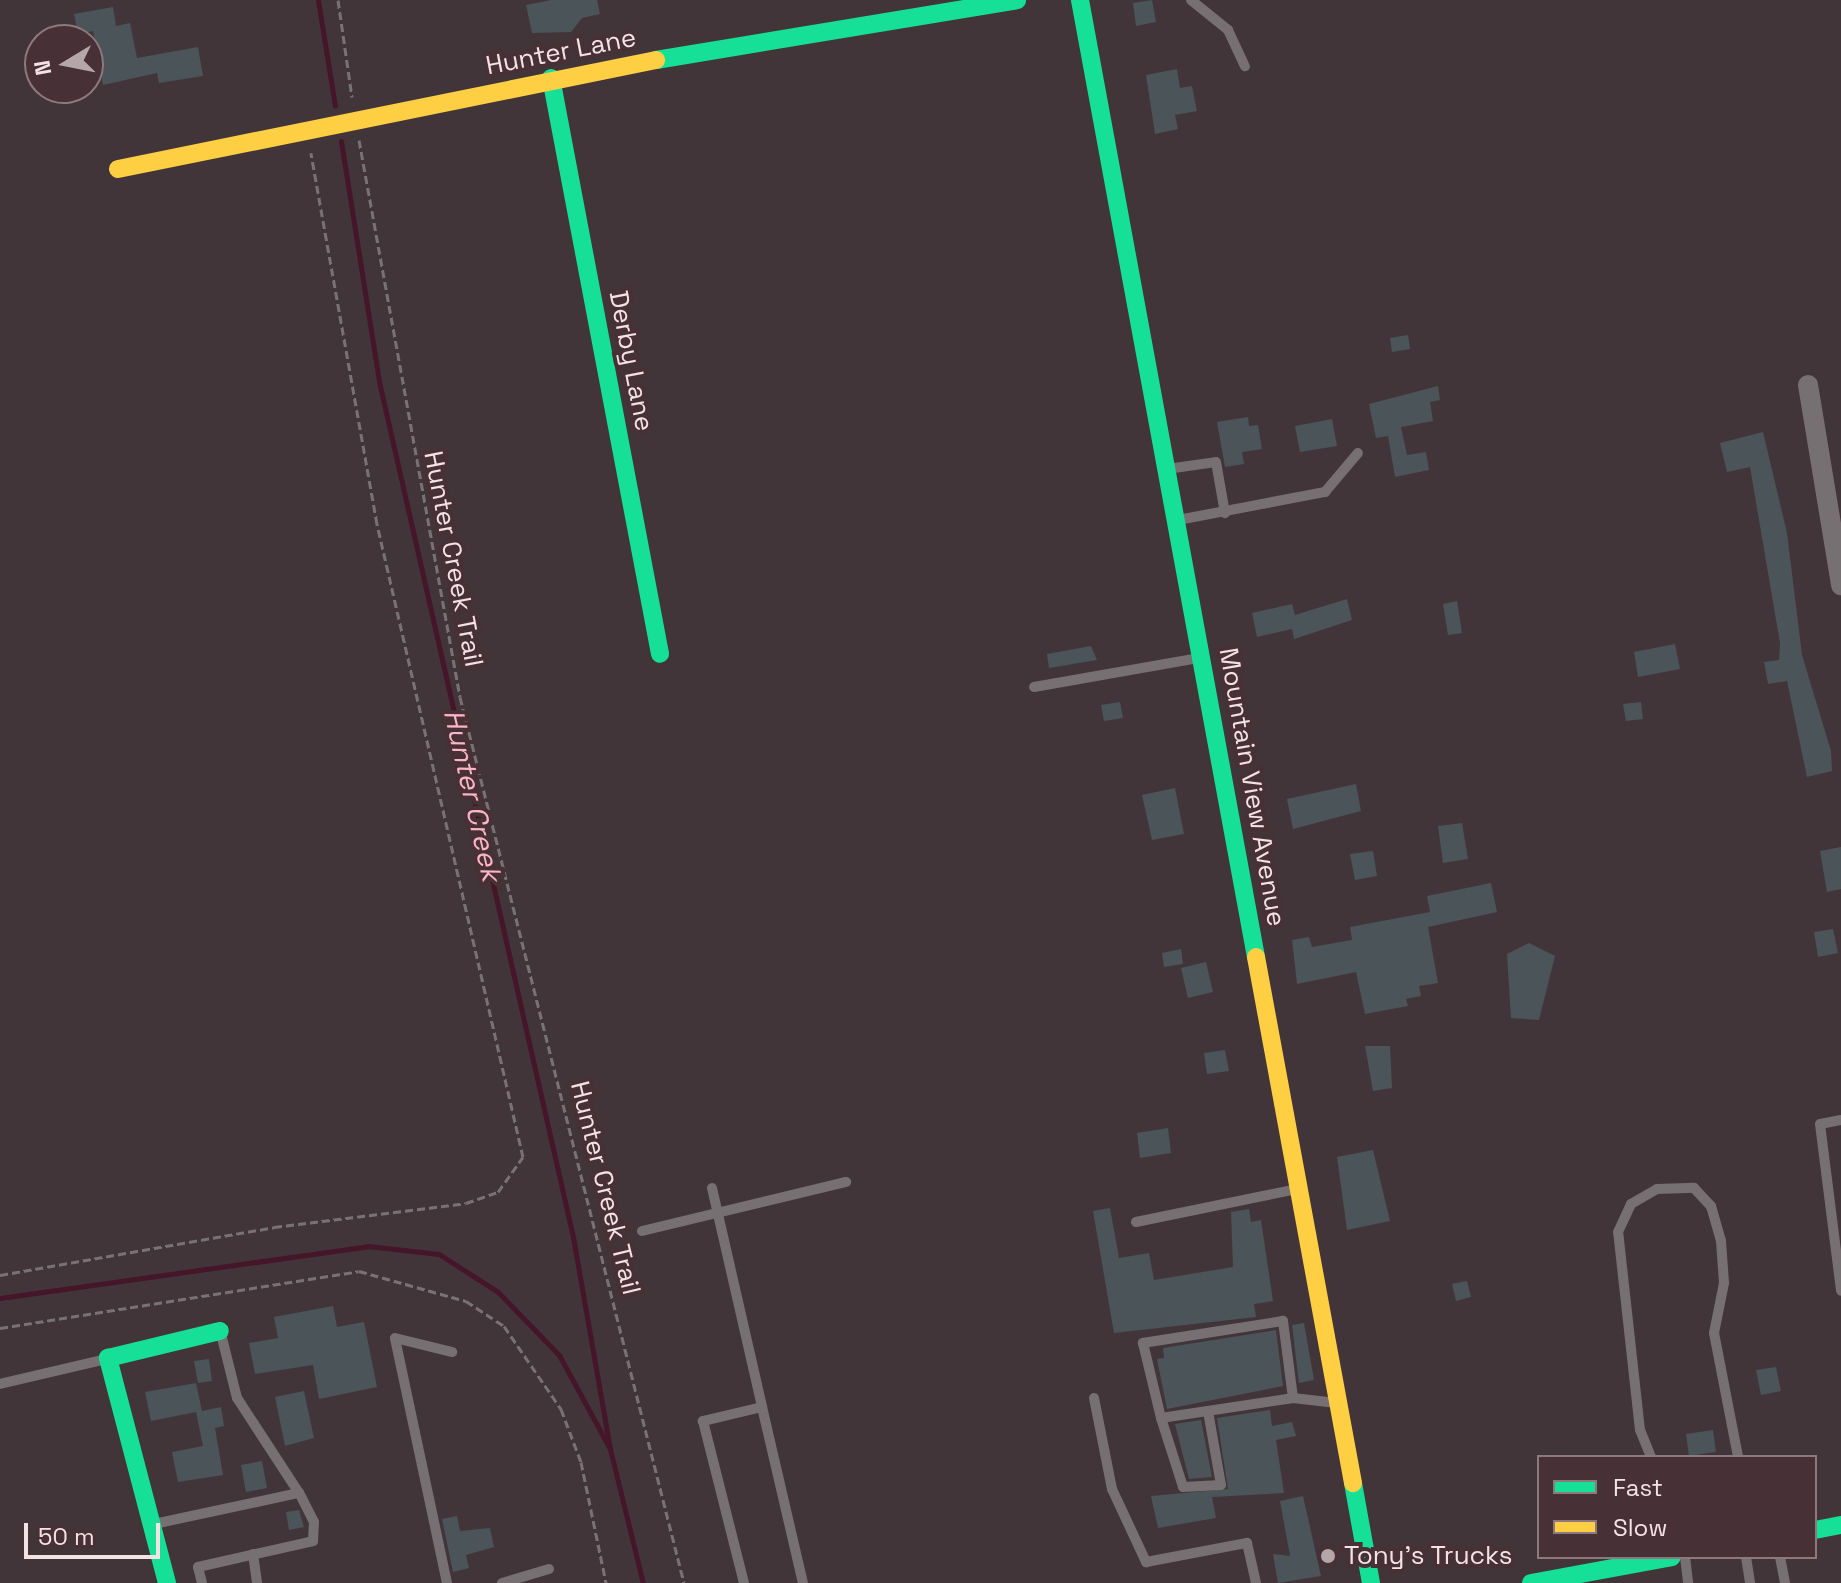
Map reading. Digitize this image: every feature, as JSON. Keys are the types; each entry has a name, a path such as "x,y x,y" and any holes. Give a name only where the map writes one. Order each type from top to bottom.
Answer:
{"street":[{"name":"Hunter Lane","path":"118,169 356,123 551,78 1017,0"},
{"name":"Mountain View Avenue","path":"1080,0 1371,1583"},
{"name":"Derby Lane","path":"551,78 660,654"},
{"path":"1808,385 1841,585"},
{"path":"167,1583 108,1358 220,1331"},
{"path":"1817,1530 1841,1525"},
{"path":"1531,1583 1661,1559"}],"lane":[{"path":"1191,0 1228,30 1245,66"},
{"path":"1176,520 1325,492 1358,453"},
{"path":"1167,469 1216,462 1225,513"},
{"path":"1034,687 1201,658"},
{"path":"1841,1120 1820,1124 1841,1291"},
{"path":"642,1231 846,1182"},
{"path":"712,1188 803,1583"},
{"path":"1650,1455 1640,1430 1618,1232 1631,1204 1657,1189 1694,1188 1711,1206 1721,1241 1724,1283 1714,1333 1738,1455"},
{"path":"1136,1222 1299,1189"},
{"path":"1208,1411 1221,1485 1183,1487 1161,1418 1143,1343 1283,1321 1293,1398"},
{"path":"202,1583 198,1567 313,1541 314,1522 299,1493 237,1398 220,1331"},
{"path":"447,1583 405,1413 395,1338 452,1352"},
{"path":"0,1384 108,1358"},
{"path":"1094,1398 1112,1489 1146,1562 1247,1543 1256,1583"},
{"path":"1161,1418 1293,1398 1339,1403"},
{"path":"744,1583 703,1421 762,1407"},
{"path":"152,1524 299,1493"},
{"path":"253,1554 257,1583"},
{"path":"1685,1559 1688,1583"},
{"path":"1746,1559 1750,1583"},
{"path":"1780,1559 1785,1583"},
{"path":"502,1583 549,1569"}],"path":[{"name":"Hunter Creek Trail","path":"338,0 356,123 460,697 684,1583"},
{"path":"0,1275 274,1227 466,1203 498,1192 523,1157 377,524 306,131"},
{"path":"0,1328 359,1271 466,1301 504,1326 561,1409 581,1462 606,1583"}],"building":[{"path":"551,0 597,0 600,14 582,18 571,32 532,33 526,5"},
{"path":"1152,0 1156,22 1136,26 1133,3"},
{"path":"113,7 116,26 130,23 137,58 198,47 203,76 159,83 157,73 104,85 104,24 76,24 74,14"},
{"path":"1177,69 1180,88 1192,86 1197,111 1175,115 1178,129 1155,134 1146,75"},
{"path":"1408,335 1410,349 1392,352 1390,338"},
{"path":"1438,386 1440,400 1430,402 1433,421 1401,427 1407,455 1426,452 1429,470 1395,477 1388,436 1376,438 1369,404"},
{"path":"1248,417 1249,426 1258,425 1262,449 1242,452 1244,464 1225,467 1217,422"},
{"path":"1332,419 1337,446 1300,452 1295,426"},
{"path":"1763,432 1787,533 1802,655 1831,751 1832,771 1807,777 1787,681 1768,684 1764,662 1779,660 1780,643 1750,467 1727,472 1720,443"},
{"path":"1347,599 1352,620 1294,639 1292,629 1257,637 1252,613 1292,604 1295,615"},
{"path":"1457,601 1462,633 1448,635 1443,604"},
{"path":"1675,644 1680,669 1638,677 1634,652"},
{"path":"1091,646 1097,660 1049,668 1047,654"},
{"path":"1120,702 1123,718 1104,721 1101,705"},
{"path":"1641,702 1643,719 1626,721 1623,704"},
{"path":"1356,784 1361,811 1293,829 1287,799"},
{"path":"1175,788 1184,834 1152,840 1142,795"},
{"path":"1462,823 1468,859 1443,863 1438,826"},
{"path":"1841,847 1841,889 1827,892 1820,851"},
{"path":"1373,851 1377,876 1355,880 1350,854"},
{"path":"1491,883 1497,912 1428,927 1438,983 1419,986 1421,996 1406,999 1408,1006 1365,1014 1356,972 1297,984 1292,940 1309,937 1312,947 1352,940 1350,927 1430,912 1427,896"},
{"path":"1833,929 1838,953 1818,957 1814,932"},
{"path":"1529,943 1555,956 1539,1020 1511,1018 1507,954"},
{"path":"1181,949 1183,964 1164,967 1162,953"},
{"path":"1206,962 1213,992 1188,998 1181,968"},
{"path":"1365,1046 1390,1046 1392,1088 1373,1091"},
{"path":"1225,1050 1229,1071 1207,1074 1204,1053"},
{"path":"1168,1128 1171,1153 1140,1158 1137,1133"},
{"path":"1373,1150 1390,1221 1347,1230 1337,1157"},
{"path":"1110,1208 1119,1258 1149,1253 1154,1280 1233,1267 1231,1212 1249,1209 1251,1222 1261,1220 1273,1301 1254,1304 1256,1317 1114,1333 1093,1211"},
{"path":"1467,1281 1471,1297 1456,1301 1452,1284"},
{"path":"333,1306 337,1327 364,1322 377,1387 319,1399 313,1365 255,1374 249,1343 278,1338 274,1317"},
{"path":"1304,1323 1314,1380 1299,1383 1292,1325"},
{"path":"1276,1330 1283,1386 1167,1409 1157,1359 1164,1358 1163,1348"},
{"path":"209,1359 212,1381 198,1383 194,1361"},
{"path":"1776,1367 1781,1391 1761,1395 1756,1370"},
{"path":"196,1383 202,1411 221,1407 224,1426 215,1428 223,1475 178,1482 172,1452 203,1446 196,1412 151,1421 145,1392"},
{"path":"304,1391 314,1438 285,1446 275,1397"},
{"path":"1270,1410 1272,1426 1292,1422 1296,1436 1276,1440 1284,1493 1212,1497 1216,1518 1158,1528 1151,1496 1228,1489 1217,1418"},
{"path":"1201,1420 1212,1477 1189,1479 1175,1424"},
{"path":"1713,1430 1716,1452 1689,1455 1686,1434"},
{"path":"262,1461 267,1488 246,1492 241,1465"},
{"path":"1303,1496 1321,1576 1278,1583 1273,1554 1290,1556 1280,1501"},
{"path":"299,1510 304,1527 289,1530 286,1512"},
{"path":"457,1516 460,1531 490,1528 494,1547 466,1555 469,1568 453,1572 442,1519"}],"waterway":[{"name":"Hunter Creek","path":"318,0 335,106"},
{"name":"Hunter Creek","path":"341,141 380,386 573,1237 610,1449"},
{"path":"0,1298 368,1246 439,1254 498,1292 559,1355 610,1449 643,1583"}],"traffic: fast":[{"path":"656,60 1017,0"},
{"path":"1080,0 1256,957"},
{"path":"551,78 660,654"},
{"path":"167,1583 108,1358 220,1331"},
{"path":"1353,1483 1371,1583"},
{"path":"1817,1530 1841,1525"},
{"path":"1531,1583 1661,1559"}],"traffic: slow":[{"path":"118,169 656,60"},
{"path":"1256,957 1353,1483"}],"place":[{"name":"Tony's Trucks","path":"1328,1556"}]}
